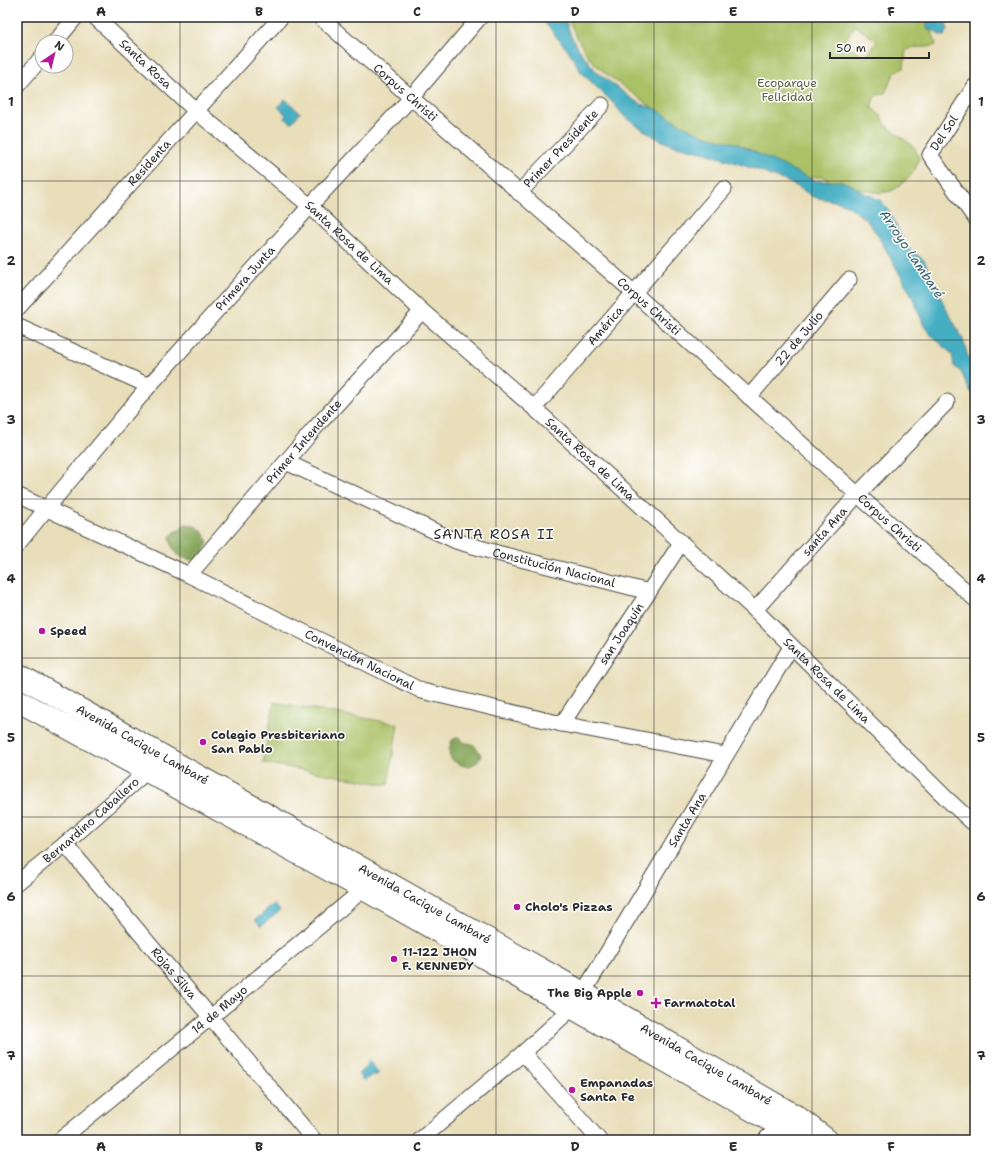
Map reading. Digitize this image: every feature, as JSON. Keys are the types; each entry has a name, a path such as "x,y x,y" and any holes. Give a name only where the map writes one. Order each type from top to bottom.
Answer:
{"main road":[{"name":"Avenida Cacique Lambaré","path":"17,674 164,756 370,883 578,1000 805,1140"},
{"name":"Avenida Cacique Lambaré","path":"17,700 148,772 370,883"},
{"name":"Avenida Cacique Lambaré","path":"784,1128 827,1140"}],"street":[{"path":"62,34 76,17"},
{"name":"Santa Rosa","path":"94,17 196,111"},
{"name":"Residenta","path":"17,309 281,17"},
{"name":"Corpus Christi","path":"320,17 410,98 634,293 857,495 975,599"},
{"name":"Primera Junta","path":"17,545 148,386 310,206 410,98 480,17"},
{"path":"17,86 34,66"},
{"name":"Del Sol","path":"975,86 930,155 975,218"},
{"name":"Primer Presidente","path":"519,193 602,105"},
{"name":"Santa Rosa de Lima","path":"196,111 310,206 422,311 534,408 755,610 791,647 974,820"},
{"name":"América","path":"534,408 724,189"},
{"name":"22 de Julio","path":"749,397 849,280"},
{"name":"Primer Intendente","path":"189,575 286,462 422,311"},
{"path":"17,326 148,386"},
{"name":"santa Ana","path":"755,610 857,495 947,402"},
{"name":"Constitución Nacional","path":"286,462 456,541 649,592"},
{"name":"Convención Nacional","path":"17,494 46,509 189,575 422,691 562,724 725,756"},
{"name":"san Joaquín","path":"562,724 681,543"},
{"name":"Santa Ana","path":"420,1140 523,1053 578,1000 791,647"},
{"name":"Bernardino Caballero","path":"17,883 65,844 148,772 164,756"},
{"name":"Rojas Silva","path":"65,844 314,1140"},
{"name":"14 de Mayo","path":"60,1140 370,883"},
{"path":"523,1053 599,1140"}],"green space":[{"name":"Ecoparque Felicidad","path":"567,17 932,17 933,34 936,45 906,50 904,68 895,72 885,93 875,96 871,107 880,115 886,125 915,148 919,159 915,170 900,186 891,191 880,193 834,184 823,177 813,177 803,180 709,140 654,109 606,74 589,58","holes":["855,26 877,41 866,58 843,43"]},
{"path":"186,524 198,528 208,543 198,560 186,559 178,555 175,552 171,542 170,536"},
{"path":"274,702 398,724 388,785 263,763"},
{"path":"459,737 465,743 475,746 481,756 477,762 468,767 454,761 450,755 449,751 452,740"}],"water":[{"name":"Arroyo Lambaré","path":"540,17 561,17 566,22 571,36 582,54 596,71 632,99 643,105 656,109 680,124 706,136 736,143 815,181 841,181 852,185 860,191 881,201 890,212 899,232 910,250 924,260 943,303 962,337 969,360 975,367 975,397 969,389 961,372 954,366 952,354 929,333 924,326 911,294 877,234 866,220 849,206 839,202 813,197 786,181 763,172 706,153 672,145 658,139 623,115 614,104 581,72 570,53"},
{"path":"940,18 946,22 948,30 944,36 939,35 934,30 929,31 927,27 927,21"},
{"path":"285,99 300,113 291,123 284,117 286,115 278,107"},
{"path":"274,904 280,911 261,926 255,920"},
{"path":"369,1061 379,1073 375,1076 373,1074 364,1081 358,1074 367,1066 366,1064"}],"place":[{"name":"Speed","path":"42,631"},
{"name":"Colegio Presbiteriano San Pablo","path":"203,742"},
{"name":"Cholo's Pizzas","path":"517,907"},
{"name":"11-122 JHON F. KENNEDY","path":"394,959"},
{"name":"The Big Apple","path":"640,993"},
{"name":"Farmatotal","path":"656,1003"},
{"name":"Empanadas Santa Fe","path":"572,1090"}],"district":[{"name":"SANTA ROSA II","path":"494,534"}]}
